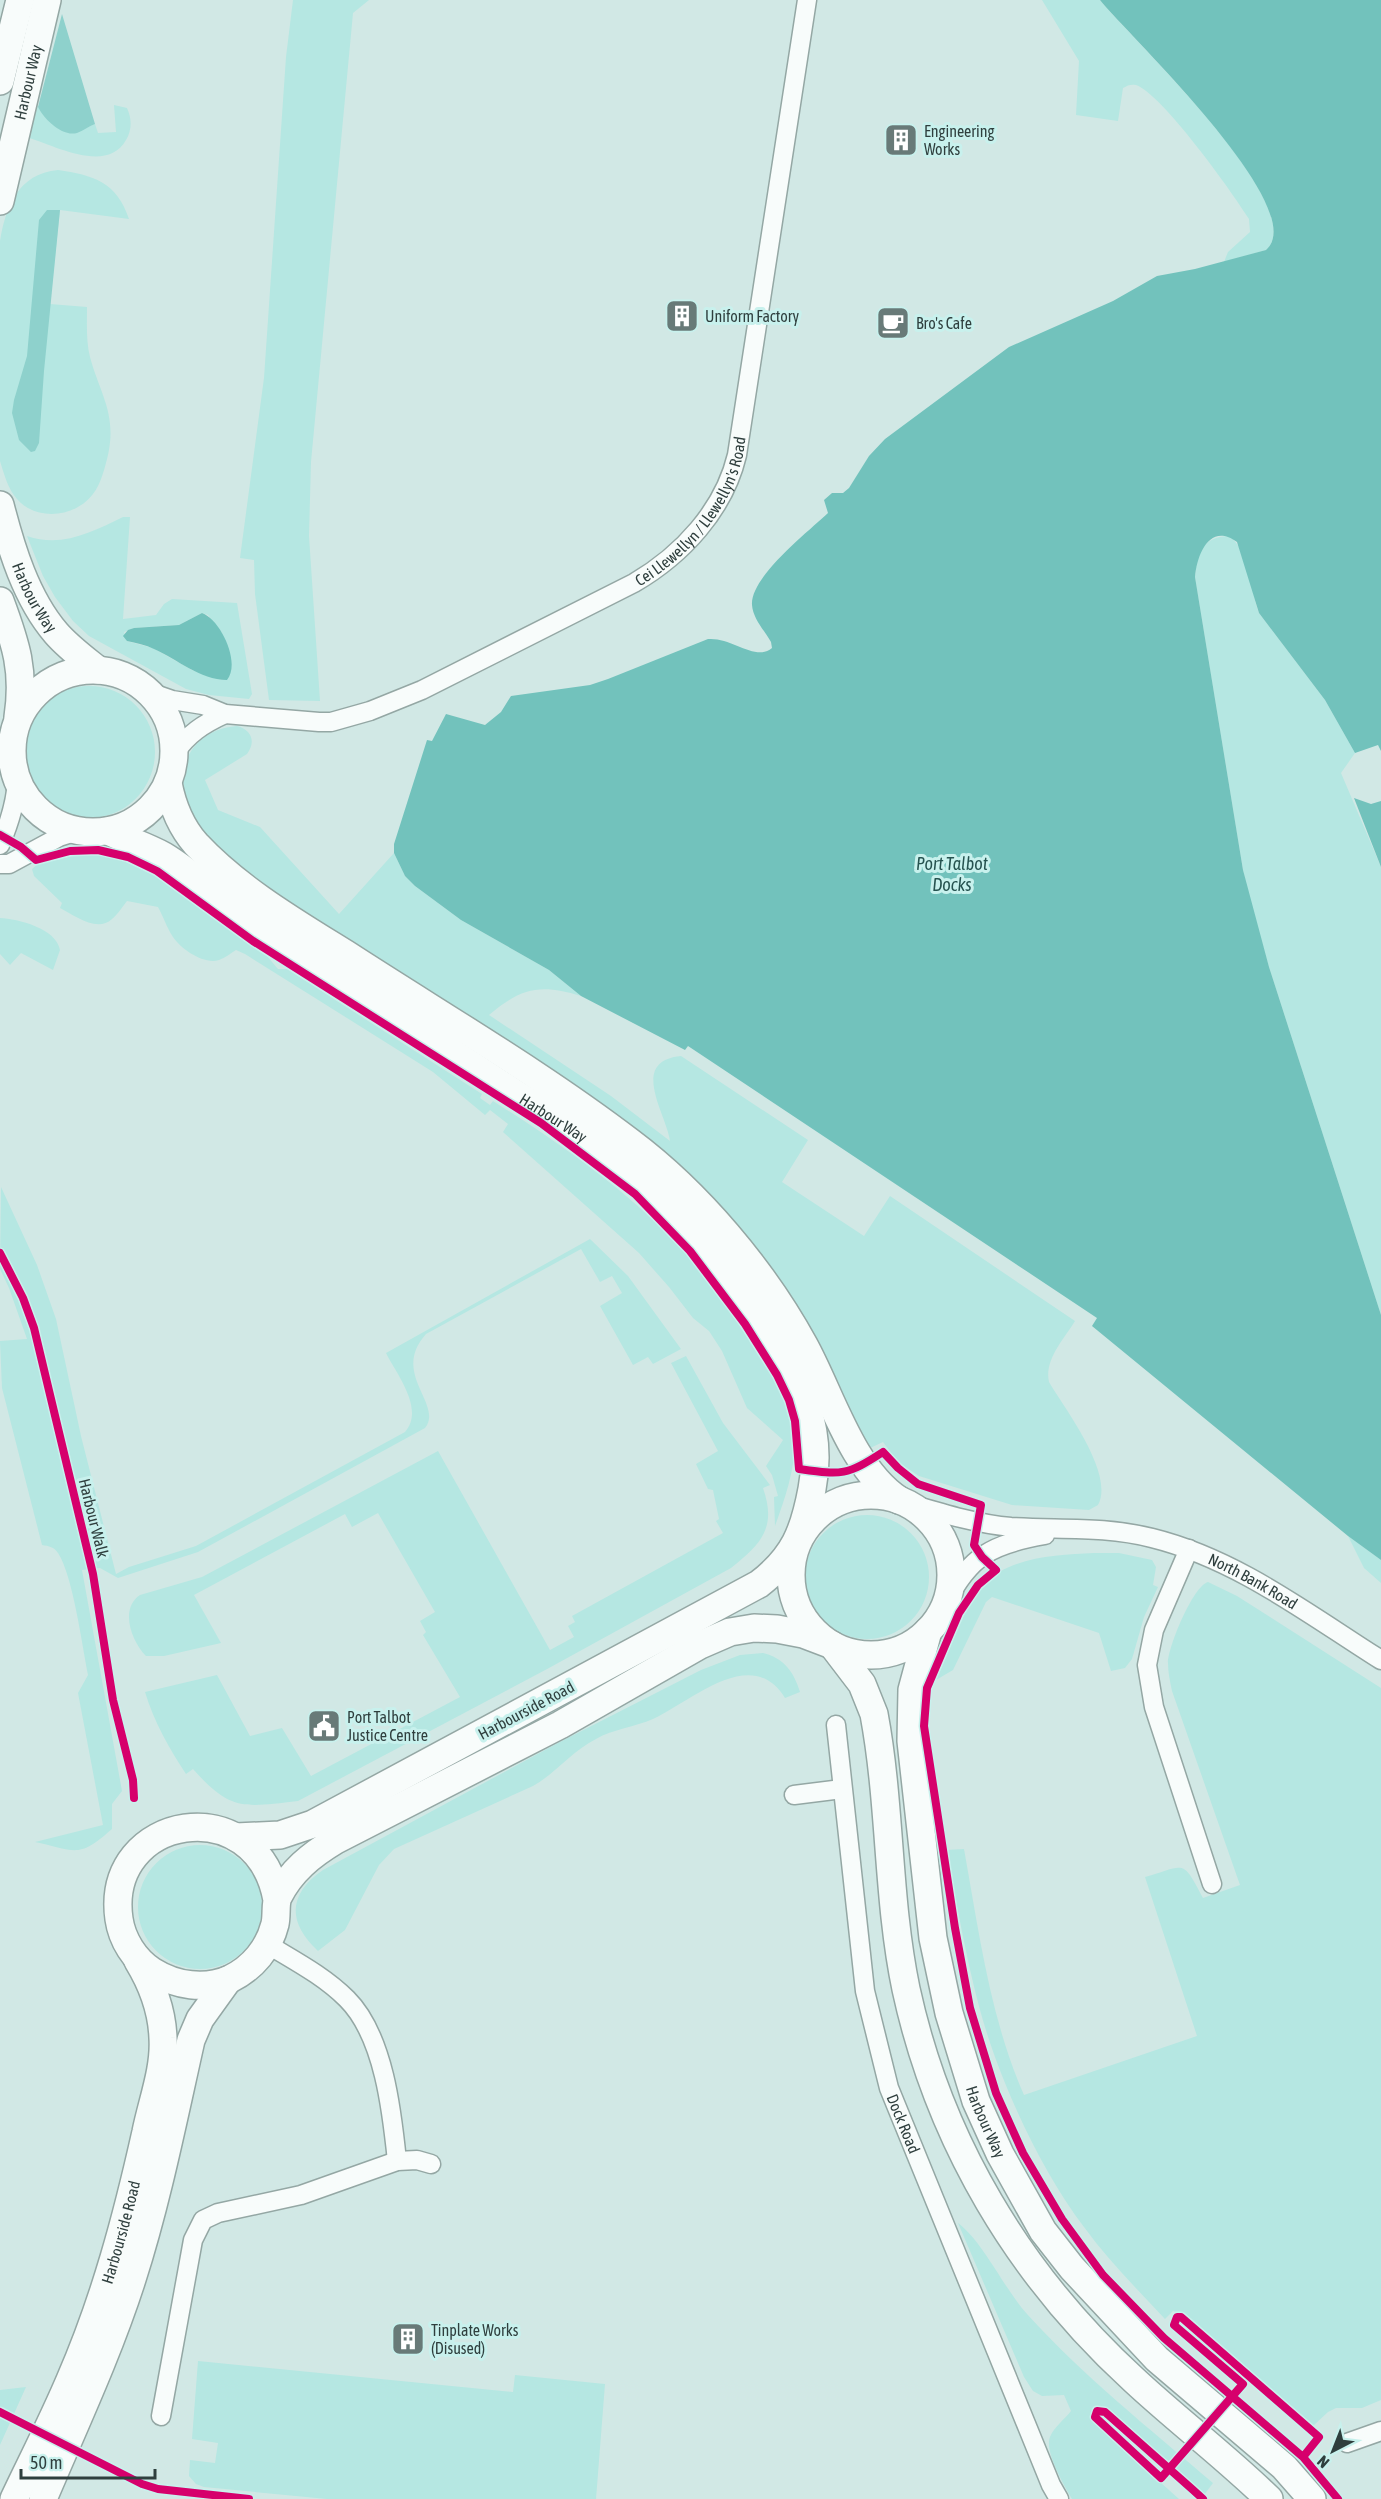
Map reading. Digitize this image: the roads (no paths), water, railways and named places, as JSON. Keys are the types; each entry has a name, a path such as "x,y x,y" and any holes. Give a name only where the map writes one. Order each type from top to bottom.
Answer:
{"main road":[{"name":"Harbour Way","path":"0,81 20,0"},
{"name":"Harbour Way","path":"0,201 47,0"},
{"name":"Harbour Way","path":"0,505 8,537 38,606 68,646 98,670"},
{"path":"0,601 14,638 21,669 22,689 15,730 13,760 22,791 38,810 58,824 78,831 108,831 129,825 145,814 159,799 168,783 175,745 168,720 149,692 120,675 98,670 68,674 39,691 25,709 15,730"},
{"name":"Harbour Way","path":"168,783 181,822 194,842 215,863 244,886 291,919 582,1107 633,1143 670,1176 717,1224 774,1296 805,1346 849,1439 882,1486 902,1501"},
{"name":"Harbour Way","path":"108,831 164,857 248,921 576,1132 650,1188 684,1222 758,1317 805,1397 816,1443 815,1472 812,1493 797,1545"},
{"path":"833,1645 866,1655 880,1655 900,1650 928,1631 946,1603 951,1578 946,1548 930,1521 902,1501 873,1495 839,1502 824,1510 810,1522 797,1545 791,1574 796,1604 809,1625 833,1645 862,1684 873,1714 895,1915 906,1987 934,2089 966,2163 988,2202 1025,2260 1057,2300 1133,2379 1269,2499"},
{"name":"Harbourside Road","path":"236,1837 280,1835 313,1824 742,1595 775,1572 797,1545"},
{"name":"Harbourside Road","path":"277,1900 293,1873 326,1846 560,1725 700,1645 730,1632 754,1628 789,1630 833,1645"},
{"name":"Harbour Way","path":"928,1631 912,1690 911,1741 933,1938 949,2013 976,2101 1000,2154 1043,2231 1072,2268 1157,2359 1284,2467 1312,2499"},
{"name":"Harbourside Road","path":"14,2499 70,2380 108,2277 130,2206 161,2065 164,2039 161,2017 153,1990 123,1936 118,1908 122,1881 137,1854 156,1838 178,1829 209,1828 236,1837 252,1848 264,1863 277,1900 275,1922 267,1944 249,1967 228,1980 195,1986 162,1977 147,1968 135,1956"},
{"name":"Harbourside Road","path":"43,2499 110,2341 132,2279 157,2191 190,2040 200,2019 228,1980"}],"street":[{"name":"Cei Llewellyn / Llewellyn's Road","path":"149,692 172,700 203,705 225,714 332,722 398,701 648,575 672,557 707,517 729,483 737,455 807,0"},
{"path":"174,754 195,730 225,714"},
{"path":"0,845 10,822 17,793 17,780"},
{"path":"0,864 9,864 59,837 78,831"},
{"name":"North Bank Road","path":"902,1501 1003,1526 1113,1530 1153,1538 1190,1549 1254,1579 1381,1660"},
{"name":"North Bank Road","path":"946,1603 963,1572 990,1551 1049,1534 1113,1530"},
{"path":"1190,1549 1154,1630 1147,1665 1154,1707 1212,1884"},
{"name":"Dock Road","path":"836,1725 865,1991 889,2088 1051,2485 1059,2499"},
{"path":"794,1795 842,1789"},
{"path":"267,1944 334,1987 355,2009 376,2050 386,2085 397,2161"},
{"path":"161,2416 193,2240 203,2220 218,2213 301,2195 397,2161 417,2160 431,2164"},
{"path":"1347,2443 1381,2430"}],"water":[{"name":"Port Talbot Docks","path":"1100,0 1381,0 1381,751 1378,745 1355,753 1325,700 1259,613 1237,542 1228,537 1212,538 1202,551 1195,577 1243,870 1269,967 1381,1315 1381,1560 1348,1536 1092,1326 1097,1318 688,1046 685,1050 581,996 549,970 461,920 405,876 394,853 394,844 427,740 432,741 446,714 485,725 501,712 511,696 590,685 708,639 717,639 751,651 766,652 772,648 771,642 757,620 752,605 760,581 795,543 828,513 824,500 832,493 843,493 849,488 869,456 885,439 1009,347 1113,301 1157,276 1195,269 1266,250 1273,229 1264,198 1241,162 1211,122"},
{"path":"202,613 216,624 227,643 232,663 231,673 227,680 207,677 163,653 127,641 123,636 128,630 134,628 179,625"},
{"path":"1354,798 1371,804 1381,801 1381,867"}],"place":[{"name":"Engineering Works","path":"901,140"},
{"name":"Uniform Factory","path":"682,316"},
{"name":"Bro's Cafe","path":"893,323"},
{"name":"Port Talbot Justice Centre","path":"324,1726"},
{"name":"Tinplate Works (Disused)","path":"408,2339"}]}
